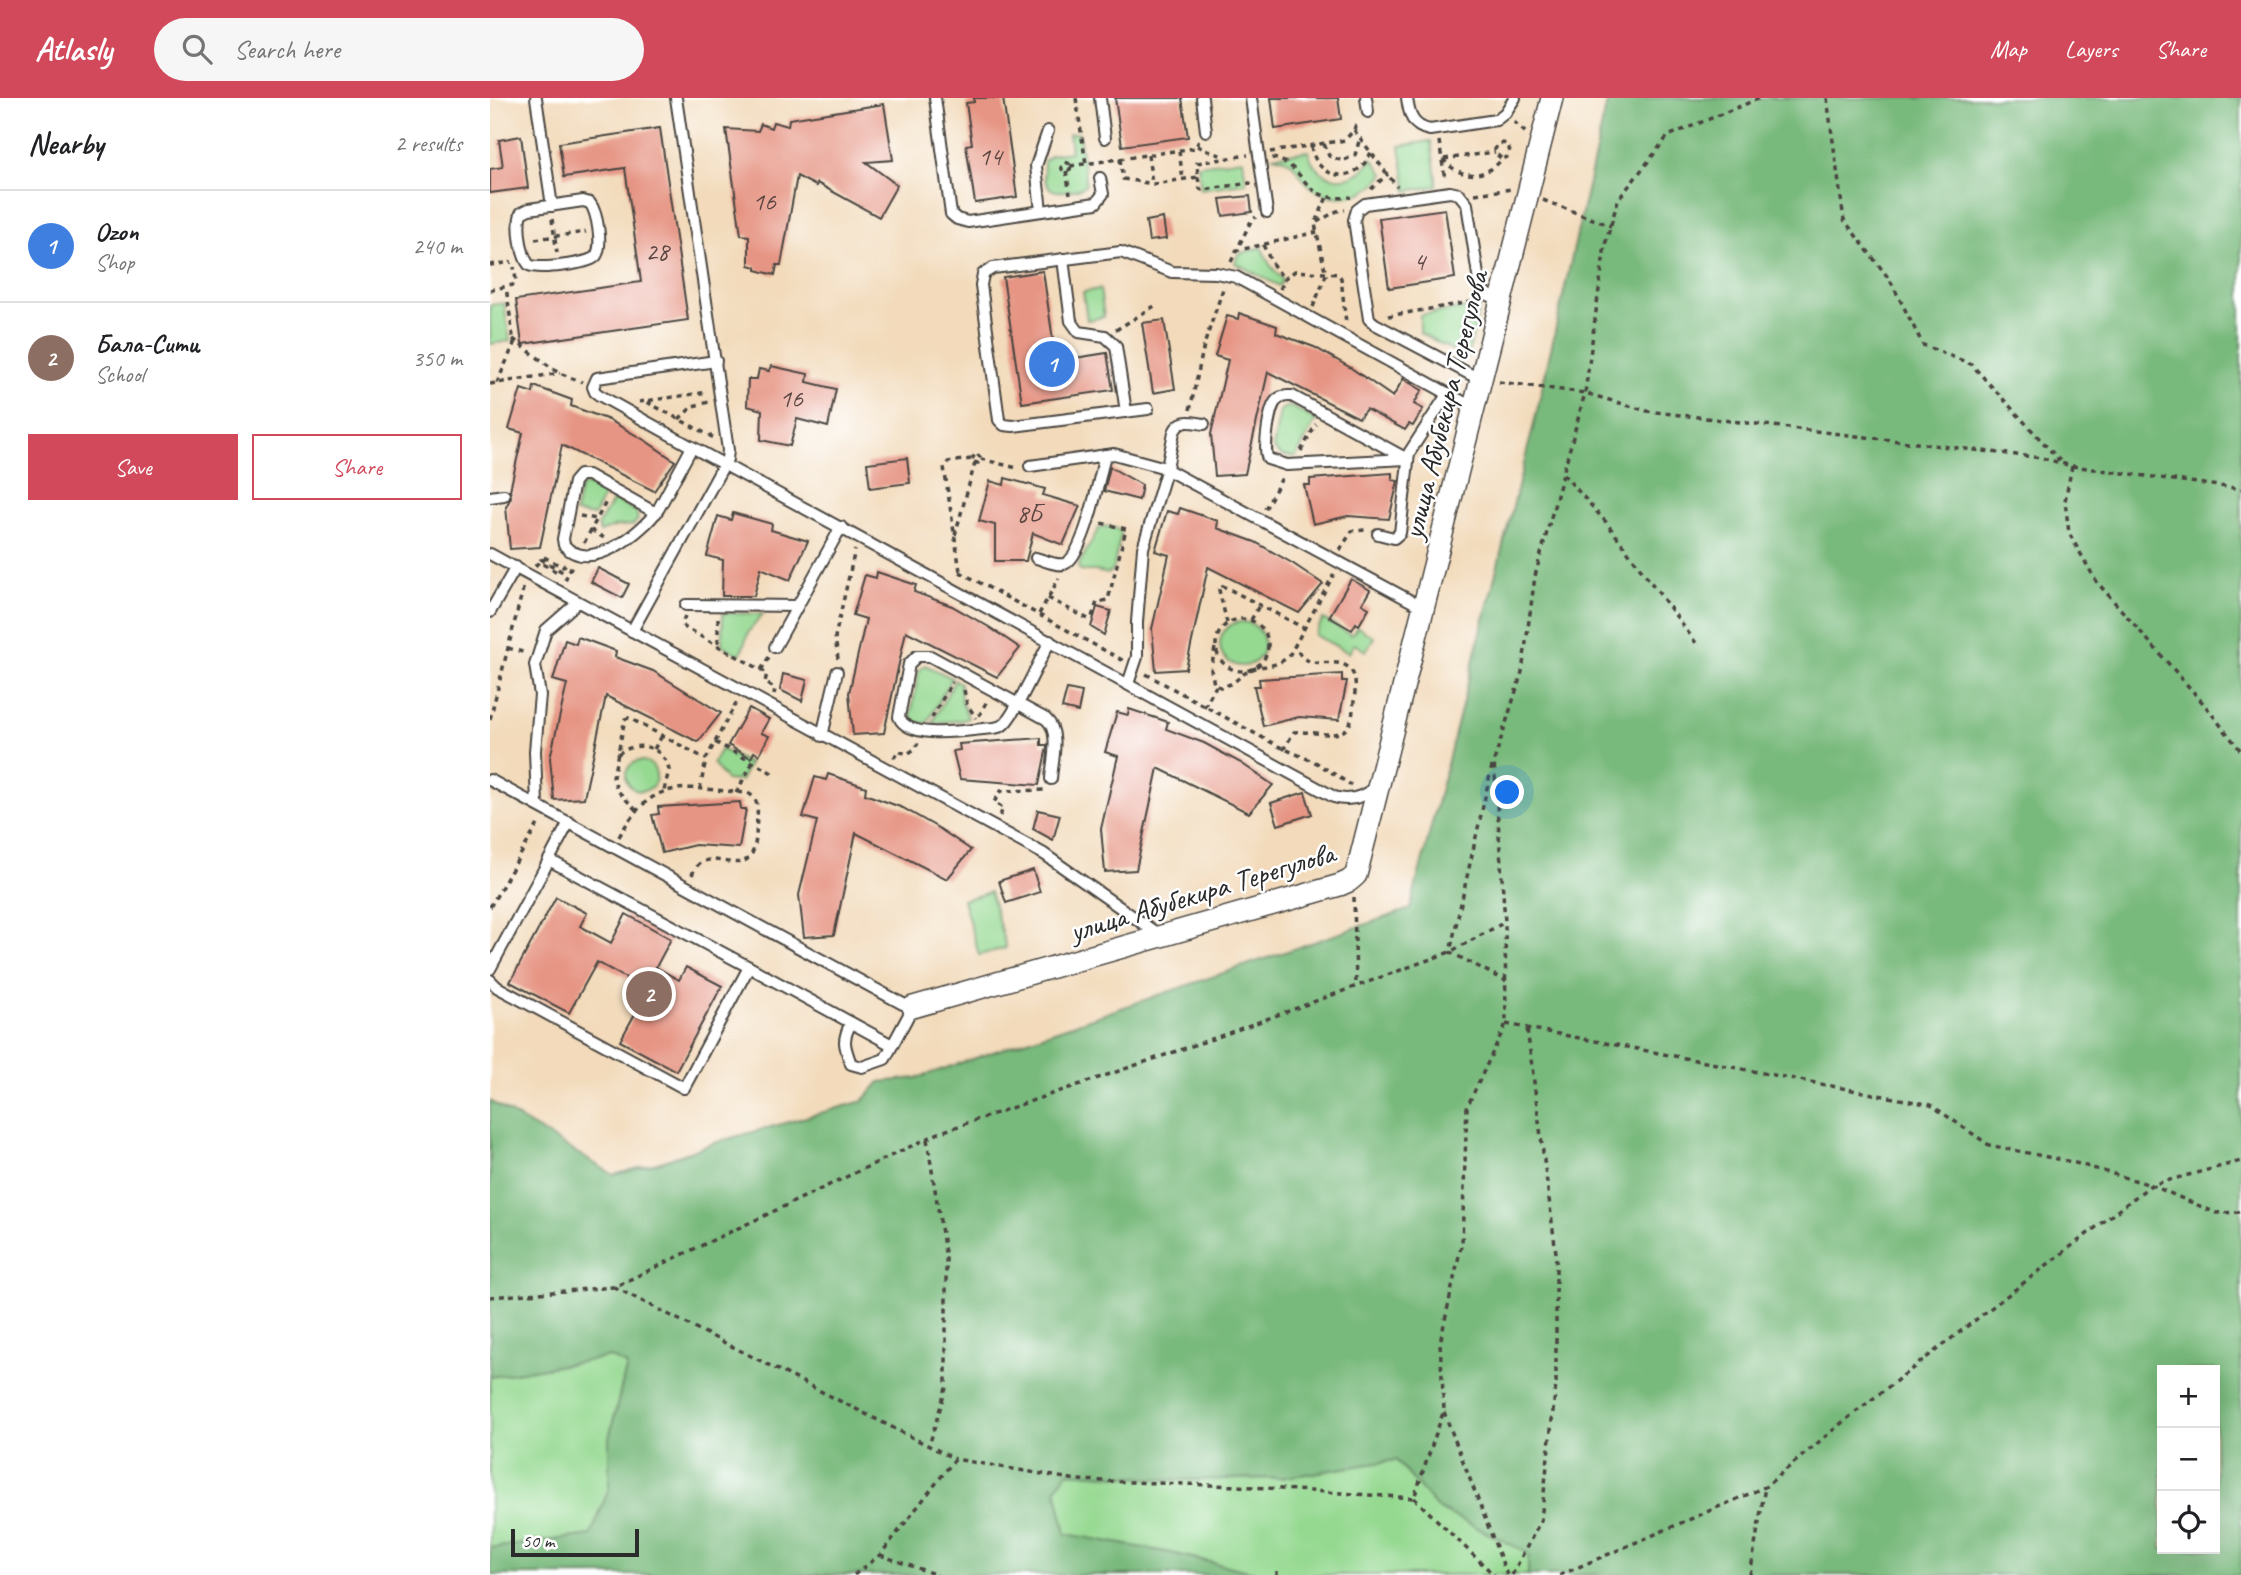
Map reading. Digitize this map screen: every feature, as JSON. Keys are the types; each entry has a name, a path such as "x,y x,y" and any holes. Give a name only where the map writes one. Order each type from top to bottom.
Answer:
{"street":[{"name":"улица Абубекира Терегулова","path":"913,1007 1344,884 1353,878 1359,868 1374,789 1424,608 1482,380 1493,296 1529,190 1552,98"}],"lane":[{"path":"536,98 551,206"},
{"path":"632,631 724,464 728,445 676,98"},
{"path":"934,98 951,214 954,217 968,222 1099,202 1103,194 1100,178"},
{"path":"1100,98 1105,138"},
{"path":"1202,98 1206,131"},
{"path":"1251,98 1267,212"},
{"path":"1366,98 1368,112"},
{"path":"1407,98 1409,114 1417,125 1437,129 1496,120 1505,113 1515,98"},
{"path":"1041,211 1036,166 1048,131"},
{"path":"1482,380 1369,319 1354,220 1356,210 1365,204 1447,192 1462,196 1467,204 1479,284 1493,296"},
{"path":"583,201 590,203 594,210 597,230 600,246 594,257 586,261 538,268 529,265 524,257 519,221 522,213 529,209 583,201"},
{"path":"1148,409 1004,425 999,420 981,278 987,270 1121,252 1172,272 1227,274 1247,281 1474,408"},
{"path":"1063,258 1071,321 1074,328 1084,335 1105,336 1116,346 1126,412"},
{"path":"716,361 597,378 593,387 599,396 1334,797 1352,799 1374,789"},
{"path":"1378,534 1394,537 1400,533 1410,450 1448,393"},
{"path":"1292,396 1407,459 1291,465 1273,462 1265,454 1274,403 1283,397 1292,396"},
{"path":"1128,684 1138,657 1137,622 1144,545 1176,427 1188,421 1204,425"},
{"path":"656,513 584,474 575,478 563,539 575,560 594,556 641,529 656,513 692,447"},
{"path":"1036,558 1061,564 1069,561 1084,534 1104,455"},
{"path":"1030,466 1118,455 1167,468 1424,608"},
{"path":"490,497 504,495"},
{"path":"775,646 841,527"},
{"path":"490,554 1044,854 1162,937"},
{"path":"490,612 516,567"},
{"path":"542,808 535,751 540,695 534,668 546,630 578,602"},
{"path":"688,605 797,606"},
{"path":"1050,641 1017,703 1006,723 998,727 925,732 904,724 899,717 909,664 914,657 925,654 993,690 1017,703 1049,720 1053,726 1051,779"},
{"path":"822,736 837,672"},
{"path":"490,780 891,998 913,1007 883,1060 862,1067 855,1066 850,1061 844,1042 851,1023"},
{"path":"490,969 569,822"},
{"path":"549,860 892,1045"},
{"path":"490,980 497,987 684,1088 749,967"}],"path":[{"path":"1076,98 1086,164"},
{"path":"1450,952 1493,761 1522,672 1535,576 1585,393 1605,245 1618,200 1668,136 1760,98"},
{"path":"1828,98 1844,220 1890,280 1923,345 1971,364 2062,463"},
{"path":"1251,195 1250,183 1202,190 1199,187 1197,163 1259,156 1345,140 1354,130 1359,116 1368,112"},
{"path":"1505,113 1540,147"},
{"path":"1437,129 1447,192"},
{"path":"1354,130 1406,198"},
{"path":"1197,146 1199,136 1206,131"},
{"path":"1324,144 1329,156 1343,162 1355,155 1360,138"},
{"path":"1442,159 1457,172 1476,175 1488,171 1510,152 1508,145 1503,143 1497,144 1495,152"},
{"path":"1072,207 1066,172 1062,170 1062,165 1066,163 1070,166 1086,164 1197,146 1228,158"},
{"path":"1311,146 1319,166 1336,175 1357,171 1371,152"},
{"path":"1179,151 1183,180"},
{"path":"1442,159 1495,152"},
{"path":"1495,152 1502,159"},
{"path":"1148,155 1152,183"},
{"path":"1259,156 1287,163 1307,186 1327,197 1359,195"},
{"path":"1120,159 1123,179 1152,183 1198,177"},
{"path":"1066,172 1070,166"},
{"path":"1369,191 1388,174"},
{"path":"1462,196 1529,190 1611,226"},
{"path":"1308,315 1319,296 1327,272 1315,223 1327,197"},
{"path":"551,206 559,265"},
{"path":"1253,206 1255,217"},
{"path":"1315,223 1339,210 1356,210"},
{"path":"1188,421 1202,351 1235,251 1255,217 1267,212"},
{"path":"522,241 597,230"},
{"path":"1235,251 1317,232"},
{"path":"1263,245 1273,265 1285,280"},
{"path":"490,265 513,262 515,282 511,286 490,290"},
{"path":"1275,297 1285,280 1295,271 1338,274 1341,276 1347,337"},
{"path":"497,383 512,351 513,339 506,287"},
{"path":"1369,319 1472,303 1493,296"},
{"path":"1105,336 1156,305"},
{"path":"513,339 560,373 593,387"},
{"path":"490,384 560,373"},
{"path":"1482,380 1585,393 1647,411 2029,456 2072,466 2241,489"},
{"path":"617,405 720,391"},
{"path":"645,401 728,445"},
{"path":"679,419 686,410 698,403 722,403"},
{"path":"1265,509 1322,412"},
{"path":"954,538 974,454 978,453 981,459"},
{"path":"963,594 944,467 948,462 981,459 1020,470 1030,466"},
{"path":"2072,466 2065,500 2068,533 2096,581 2203,703 2241,751"},
{"path":"1563,474 1606,522 1696,643"},
{"path":"563,583 613,489"},
{"path":"1048,598 1088,619 1093,617 1097,602 1108,600 1126,529 1088,520"},
{"path":"1340,549 1349,533 1356,529 1378,534"},
{"path":"837,672 835,637 858,536"},
{"path":"490,719 528,574 537,562 559,573 561,571 541,559 542,556 562,566 575,560"},
{"path":"1041,610 1069,561"},
{"path":"1215,648 1224,664 1241,672 1284,660 1340,563"},
{"path":"960,572 1278,746 1374,789"},
{"path":"1227,623 1219,590 1222,585 1304,628"},
{"path":"1251,620 1260,604"},
{"path":"688,605 682,625 766,673 765,682 775,689"},
{"path":"718,605 718,646"},
{"path":"1243,618 1251,620 1259,625 1268,640 1265,659 1233,683 1223,687 1212,682 1211,670 1220,629 1227,623 1243,618"},
{"path":"1288,742 1296,732 1339,734 1349,728 1353,720 1355,679 1351,671 1342,664 1309,661 1301,656 1294,646"},
{"path":"508,648 538,656"},
{"path":"961,673 965,698 977,720 993,690"},
{"path":"894,759 898,751 907,754 915,749 961,673"},
{"path":"1209,699 1216,686"},
{"path":"700,789 706,759 742,692"},
{"path":"636,810 615,786 612,777 625,719 629,718 706,759"},
{"path":"654,750 662,736"},
{"path":"715,742 776,775"},
{"path":"616,756 632,746 647,747 661,754 668,765 669,776 664,791"},
{"path":"1493,761 1505,922 1506,1024 1467,1107 1462,1242 1440,1343 1444,1410 1509,1575"},
{"path":"736,793 753,762"},
{"path":"1000,816 1003,808 994,802 1001,791 1045,791 1049,788 1051,779"},
{"path":"623,830 636,810 654,795 664,791 678,788 700,789 753,796 758,805 752,853 744,861 737,863 704,861 695,869"},
{"path":"490,907 542,808"},
{"path":"1353,878 1356,986"},
{"path":"490,1297 614,1287 927,1139 1450,952 1505,922"},
{"path":"1450,952 1506,981"},
{"path":"1506,1024 1931,1105 1989,1145 2072,1161 2151,1185 2216,1213 2241,1212"},
{"path":"1509,1575 1541,1520 1556,1384 1556,1254 1527,1028"},
{"path":"927,1139 946,1259 946,1388 929,1446"},
{"path":"1560,1575 1765,1488 1844,1421 2151,1185 2241,1160"},
{"path":"614,1287 955,1459 1077,1480 1237,1486 1414,1498 1494,1575"},
{"path":"1414,1498 1444,1410"},
{"path":"854,1575 880,1555 955,1459"},
{"path":"1750,1575 1765,1488"},
{"path":"880,1555 937,1575"}],"green space":[{"path":"1608,98 2241,98 2241,1575 1528,1575 1528,1553 1437,1508 1396,1460 1280,1478 1173,1480 1068,1472 1056,1488 1066,1534 1171,1553 1265,1575 490,1575 490,1548 591,1535 609,1488 609,1438 627,1365 610,1357 490,1377 490,1101 614,1175 717,1142 863,1101 880,1082 917,1078 1410,909 1533,428"},
{"path":"1079,133 1086,185 1073,190 1052,190 1046,183 1044,161 1051,155 1071,152 1069,134"},
{"path":"1431,141 1437,186 1407,191 1400,146"},
{"path":"1308,151 1312,162 1328,176 1347,178 1365,168 1372,158 1384,174 1369,189 1359,193 1329,196 1310,186 1292,164 1272,156"},
{"path":"1243,159 1246,183 1201,189 1198,165"},
{"path":"1261,247 1270,265 1283,280 1279,286 1235,263 1238,254"},
{"path":"1100,289 1104,317 1087,320 1083,292"},
{"path":"504,303 510,341 490,344 490,305"},
{"path":"1480,306 1467,358 1420,333 1420,315"},
{"path":"1285,407 1292,407 1316,420 1296,457 1282,456 1273,448 1280,411"},
{"path":"589,485 604,495 594,516 575,513 580,489"},
{"path":"613,500 636,511 638,520 633,525 617,526 600,532 598,525"},
{"path":"1105,526 1118,529 1121,533 1113,570 1108,574 1082,571 1078,568 1079,564 1099,528"},
{"path":"723,613 763,614 749,631 741,653 722,645"},
{"path":"1323,619 1352,635 1357,627 1374,637 1366,651 1354,644 1349,653 1315,635"},
{"path":"1242,622 1257,629 1264,644 1257,659 1242,666 1227,659 1220,644 1227,629"},
{"path":"925,665 952,678 927,723 917,722 911,715 919,670"},
{"path":"955,680 960,683 961,700 968,718 932,723"},
{"path":"721,749 749,764 740,781 726,780 713,763"},
{"path":"641,761 652,765 656,776 652,787 641,791 630,787 626,776 630,765"},
{"path":"990,892 1006,948 979,955 963,900"},
{"path":"610,1357 627,1364 609,1438 609,1488 591,1536 490,1548 490,1377"},
{"path":"1396,1460 1437,1508 1529,1553 1528,1575 1265,1575 1171,1553 1066,1534 1056,1489 1067,1472 1173,1480 1280,1478"}],"building":[{"path":"974,98 1003,98 1017,197 975,203 966,145 972,144 966,103 974,102"},
{"path":"1115,98 1182,98 1188,137 1122,146"},
{"path":"1271,98 1338,98 1341,119 1275,129"},
{"path":"884,104 893,160 866,162 897,185 879,217 817,183 816,186 797,176 781,265 777,265 775,275 756,270 756,267 749,265 749,236 741,235 726,129 758,131 761,124 771,128 773,122 788,126 789,119"},
{"path":"660,128 688,320 522,344 516,300 641,282 625,168 564,177 559,143"},
{"path":"521,136 528,188 490,193 490,169 503,167 499,140"},
{"path":"1250,196 1252,212 1223,216 1220,199"},
{"path":"1445,209 1455,278 1389,288 1379,218"},
{"path":"1163,218 1166,239 1149,241 1146,221"},
{"path":"1043,271 1056,361 1107,353 1113,390 1022,403 1003,277"},
{"path":"1239,313 1277,326 1276,333 1314,347 1393,397 1403,379 1422,390 1414,404 1423,409 1413,426 1409,424 1405,430 1366,409 1359,418 1268,372 1245,474 1215,476 1211,434 1228,360 1215,356 1227,316 1238,319"},
{"path":"1164,320 1175,389 1153,393 1142,323"},
{"path":"771,366 808,374 807,382 836,389 828,427 797,419 790,446 761,440 762,410 747,406 748,379 757,379 759,369 769,371"},
{"path":"534,386 572,400 571,406 609,420 675,461 654,491 562,445 540,547 510,549 506,507 511,497 510,490 523,433 509,429 521,389 533,393"},
{"path":"907,458 910,483 870,488 867,463"},
{"path":"1110,467 1142,485 1139,500 1104,491"},
{"path":"1392,473 1392,480 1398,481 1389,519 1348,516 1313,524 1304,485 1310,485 1310,479"},
{"path":"1005,478 1045,489 1043,495 1080,506 1063,545 1033,533 1026,561 995,561 995,525 979,521 990,481 1004,485"},
{"path":"1180,508 1218,521 1217,528 1255,542 1323,584 1299,613 1208,567 1186,669 1156,671 1152,629 1169,555 1155,551 1167,511 1178,514"},
{"path":"733,513 772,524 771,530 808,541 790,580 761,568 754,596 722,596 723,560 707,556 718,516 731,520"},
{"path":"598,568 629,584 622,598 591,582"},
{"path":"877,572 916,585 914,592 952,606 1020,648 997,677 906,631 884,733 853,735 849,693 866,619 853,615 865,575 876,578"},
{"path":"1351,579 1370,590 1362,604 1369,608 1359,625 1356,623 1352,630 1329,617"},
{"path":"1097,607 1111,611 1104,635 1091,627"},
{"path":"578,637 616,651 615,657 653,671 721,713 698,742 606,696 584,798 554,800 550,758 567,684 553,680 565,640 576,644"},
{"path":"783,674 807,680 802,701 780,690"},
{"path":"1342,674 1342,681 1347,681 1339,720 1299,717 1263,726 1254,686 1260,686 1259,679"},
{"path":"1067,689 1082,692 1078,712 1062,708"},
{"path":"749,708 769,719 761,733 769,736 759,755 754,752 751,758 728,745"},
{"path":"1129,709 1168,722 1166,729 1204,743 1241,763 1273,785 1249,813 1158,768 1136,870 1105,872 1101,829 1118,756 1105,752 1117,712 1128,715"},
{"path":"1041,738 1041,745 1047,747 1039,785 960,779 953,751 960,750 959,744"},
{"path":"828,774 866,787 865,794 903,808 971,850 947,879 856,833 834,935 804,937 799,895 817,821 803,817 815,777 826,780"},
{"path":"1305,792 1312,814 1278,825 1271,803"},
{"path":"740,802 741,809 746,809 739,848 695,845 662,853 652,815 659,814 658,807"},
{"path":"1038,810 1060,815 1053,840 1033,829"},
{"path":"1033,870 1040,892 1006,903 999,881"},
{"path":"556,897 587,913 580,926 611,943 626,914 671,939 656,967 679,980 686,967 722,986 676,1071 620,1041 648,990 597,962 569,1013 510,982"}],"place":[{"name":"Ozon","path":"1052,364"},
{"name":"Бала-Сити","path":"649,994"}]}
